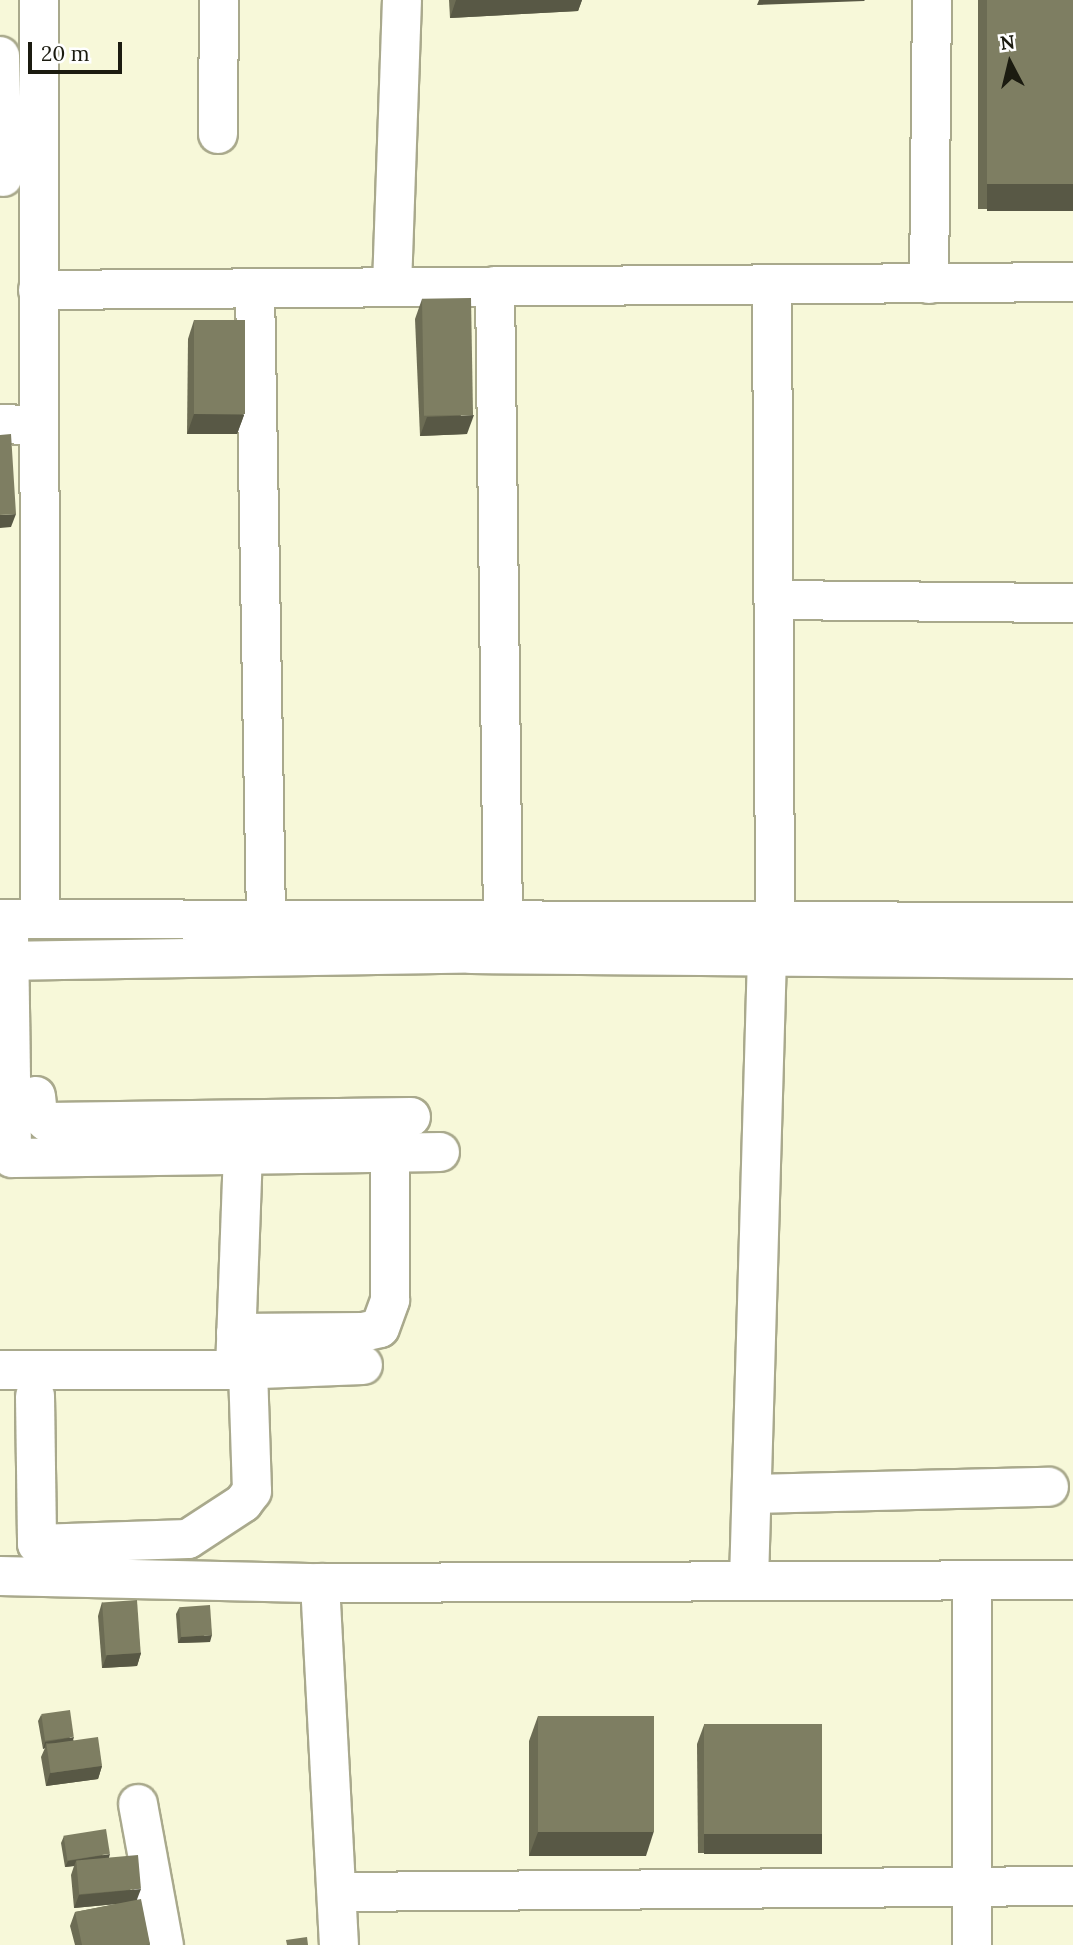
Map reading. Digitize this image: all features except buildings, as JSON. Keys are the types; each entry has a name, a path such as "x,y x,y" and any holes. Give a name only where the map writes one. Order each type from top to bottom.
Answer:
{"street":[{"path":"218,134 219,0"},
{"path":"392,286 402,0"},
{"path":"929,284 932,0"},
{"path":"0,32 39,15"},
{"path":"14,177 39,15"},
{"path":"0,56 14,177 38,290 18,425 16,919 5,961 6,1158 235,1144 411,1117"},
{"path":"38,290 1073,282"},
{"path":"495,286 503,920"},
{"path":"749,1581 767,957 775,918 772,286"},
{"path":"255,288 266,921"},
{"path":"775,600 1073,603"},
{"path":"16,919 266,921 775,918 1073,922"},
{"path":"5,961 471,954 1073,959"},
{"path":"36,1096 38,1114 47,1122 235,1144 390,1153 440,1152"},
{"path":"235,1144 242,1367 252,1491 243,1503 188,1539 41,1547 36,1538 18,1396 242,1367 380,1328 390,1300 390,1153"},
{"path":"0,1370 363,1365"},
{"path":"751,1494 1049,1487"},
{"path":"0,1576 320,1584 1073,1580 1073,1569"},
{"path":"972,1580 972,1945"},
{"path":"320,1584 340,1945"},
{"path":"138,1804 164,1945"},
{"path":"337,1892 1073,1886"}]}
